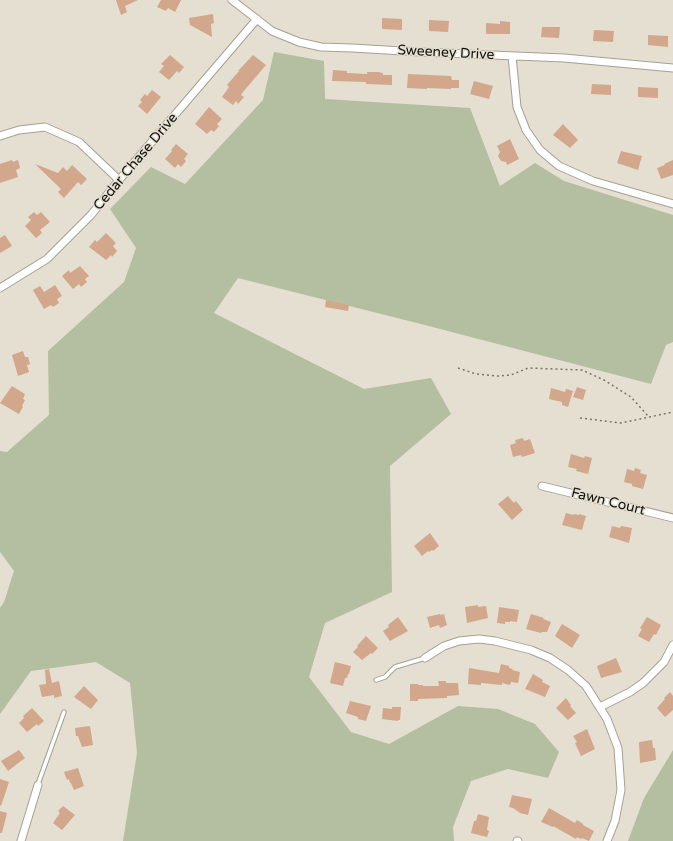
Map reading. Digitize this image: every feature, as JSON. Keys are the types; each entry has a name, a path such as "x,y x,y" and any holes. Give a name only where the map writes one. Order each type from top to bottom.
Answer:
{"street":[{"name":"Sweeney Drive","path":"232,0 272,31 299,42 321,48 352,48 564,58 673,68"},
{"name":"Cedar Chase Drive","path":"0,288 47,259 91,215 119,180 257,19"},
{"path":"512,56 518,107 526,130 540,150 559,166 593,181 673,204"},
{"path":"0,136 19,130 45,127 80,142 119,180"},
{"name":"Fawn Court","path":"542,486 673,518"},
{"path":"425,658 444,646 460,641 479,639 515,645 550,658 568,670 586,686 600,707 612,730 618,748 621,790 615,821 607,841"},
{"path":"600,707 630,692 643,683 664,662 673,645"},
{"path":"21,841 38,786"}],"lane":[{"path":"376,680 385,677 395,667 425,658"},
{"path":"38,786 64,712"}],"path":[{"path":"458,368 476,374 498,376 511,375 528,368 582,370 604,380 630,397 650,417"},
{"path":"580,418 621,423 673,412"}],"green space":[{"path":"274,52 324,61 325,99 470,108 500,186 535,163 564,181 673,215 673,342 666,345 651,384 238,278 214,313 364,389 431,378 451,414 390,466 392,592 325,623 309,677 351,732 389,744 458,706 498,709 535,724 559,752 548,778 508,769 471,781 453,827 454,841 123,841 137,753 130,683 96,662 31,671 0,714 0,608 4,602 14,571 0,552 0,451 7,452 49,415 48,351 124,282 136,248 110,209 151,167 185,184 263,100"},
{"path":"673,750 673,841 628,841 644,798"}],"building":[{"path":"116,0 138,0 125,6 127,12 121,15"},
{"path":"161,0 181,0 175,12 168,8 166,11 157,7"},
{"path":"213,14 214,23 211,24 212,37 190,25 189,18"},
{"path":"382,18 402,19 402,30 382,29"},
{"path":"429,20 449,21 448,32 429,31"},
{"path":"500,21 510,22 510,34 486,34 486,23 500,24"},
{"path":"542,27 560,27 559,38 541,37"},
{"path":"594,30 614,31 613,42 593,41"},
{"path":"648,35 668,36 668,47 648,45"},
{"path":"170,55 184,67 179,73 177,71 169,80 159,72 164,66 161,64"},
{"path":"253,55 266,65 243,92 241,95 244,97 238,104 236,101 233,105 222,97 229,87 227,85"},
{"path":"333,70 347,71 347,73 367,74 367,72 378,72 383,73 383,75 392,75 392,85 366,84 366,82 332,81"},
{"path":"408,74 451,76 452,80 459,80 459,88 407,88"},
{"path":"474,81 493,86 489,99 470,94"},
{"path":"592,84 611,85 611,95 591,94"},
{"path":"638,87 658,88 658,98 638,97"},
{"path":"152,90 161,97 147,114 138,106 142,102 140,100 145,94 147,96"},
{"path":"209,107 222,119 217,124 219,126 214,132 211,130 207,134 195,124"},
{"path":"563,124 578,140 570,148 553,135"},
{"path":"510,139 519,159 507,165 506,162 501,161 498,156 500,152 497,146"},
{"path":"176,144 188,154 184,159 186,161 181,167 178,164 175,168 165,159"},
{"path":"621,151 642,156 638,170 617,163"},
{"path":"12,160 13,162 18,160 20,168 16,170 18,177 0,183 0,164"},
{"path":"673,160 673,175 661,179 657,168"},
{"path":"35,164 58,173 63,167 67,171 72,165 87,179 81,185 78,182 64,198 58,192 61,189"},
{"path":"34,212 37,215 41,212 50,222 40,230 42,233 36,238 25,226 31,220 28,217"},
{"path":"106,233 116,243 113,246 117,251 112,257 111,255 106,260 89,247 95,240 97,242"},
{"path":"5,235 12,246 0,253 0,238"},
{"path":"80,266 89,276 85,279 87,282 81,287 79,284 73,289 62,276 69,270 70,273"},
{"path":"55,285 62,296 57,299 59,303 53,307 51,305 44,309 33,290 40,286 44,292"},
{"path":"326,300 349,305 348,311 325,307"},
{"path":"23,351 25,357 28,357 30,364 27,365 29,372 18,376 12,355"},
{"path":"12,386 25,394 23,399 25,400 22,406 23,407 19,414 0,403"},
{"path":"577,387 586,390 583,400 573,397"},
{"path":"551,388 565,392 566,389 573,391 568,407 562,405 562,402 549,399"},
{"path":"523,438 524,441 530,439 535,453 522,457 521,455 513,457 510,445 516,443 515,440"},
{"path":"571,454 584,458 585,456 592,458 588,474 568,467"},
{"path":"635,468 641,470 640,473 647,475 643,489 624,482 627,469 634,471"},
{"path":"508,496 514,503 516,501 523,510 512,520 498,504"},
{"path":"566,513 586,516 582,530 562,525"},
{"path":"612,526 632,528 629,543 609,537"},
{"path":"430,533 439,546 433,551 428,551 422,556 414,546"},
{"path":"478,605 478,607 486,606 488,618 467,623 465,607"},
{"path":"499,607 519,610 517,622 510,621 505,622 505,624 497,623"},
{"path":"444,614 447,625 440,628 439,625 430,628 427,617"},
{"path":"531,614 551,622 547,632 541,633 526,629"},
{"path":"398,617 408,631 390,641 383,631"},
{"path":"647,617 661,625 656,635 654,634 649,642 638,636 642,629 640,628"},
{"path":"562,624 580,635 572,648 555,636"},
{"path":"366,636 378,648 362,660 353,652"},
{"path":"616,658 622,672 601,678 597,666"},
{"path":"335,662 351,666 343,686 330,683"},
{"path":"501,664 509,666 509,668 513,669 512,670 520,672 518,683 511,682 510,685 502,683 502,685 481,683 481,685 468,684 469,668 499,673"},
{"path":"49,669 52,683 59,681 62,696 54,698 54,695 42,697 39,685 46,684 45,670"},
{"path":"533,674 543,680 542,682 550,686 545,697 525,689"},
{"path":"438,681 458,683 459,695 447,696 447,698 418,699 418,701 410,701 410,684 439,686"},
{"path":"84,686 98,700 91,709 74,697"},
{"path":"670,692 673,696 673,710 665,717 657,708"},
{"path":"566,698 576,713 568,720 556,708"},
{"path":"350,701 371,706 366,721 346,713"},
{"path":"392,707 401,707 400,720 382,719 383,708 392,709"},
{"path":"32,708 44,721 38,726 37,724 27,732 19,723 24,718 23,716"},
{"path":"90,726 93,745 82,747 78,736 76,736 75,728"},
{"path":"587,729 595,749 581,756 575,743 577,742 573,736"},
{"path":"652,740 653,748 655,748 656,760 640,763 639,742"},
{"path":"19,750 25,758 8,771 1,761"},
{"path":"78,768 84,786 74,790 69,779 67,780 64,772"},
{"path":"0,779 9,782 1,806 0,805"},
{"path":"512,795 532,799 528,815 520,813 509,807"},
{"path":"63,806 75,815 62,830 53,823 60,813 58,811"},
{"path":"549,808 575,823 577,820 594,831 589,841 577,837 576,839 553,826 541,822"},
{"path":"0,811 7,813 2,833 0,833"},
{"path":"478,814 489,817 487,830 489,831 487,837 471,833 474,821 476,821"}]}
